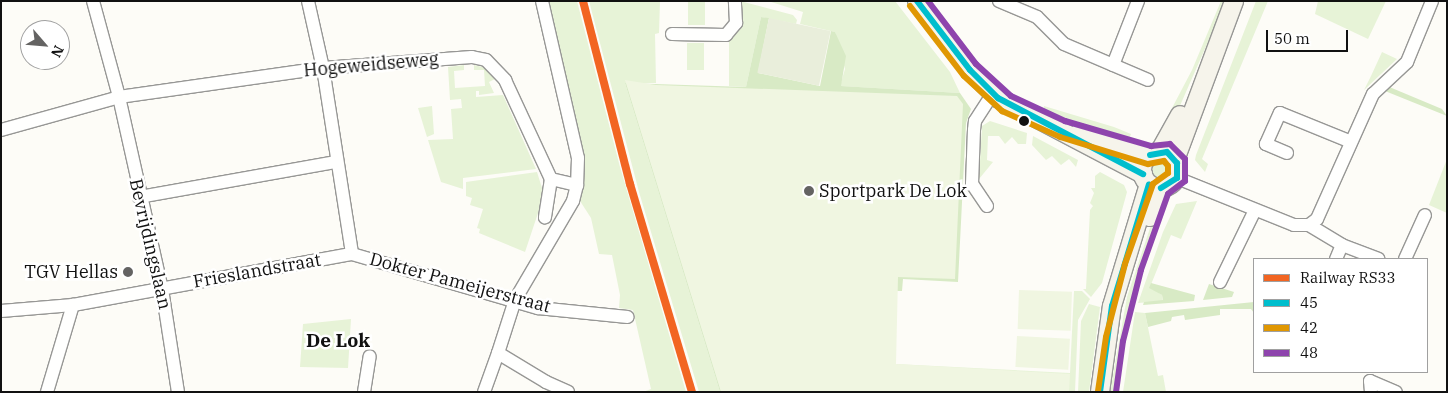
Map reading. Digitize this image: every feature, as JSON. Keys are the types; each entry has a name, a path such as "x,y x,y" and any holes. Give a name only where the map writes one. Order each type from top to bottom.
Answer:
{"street":[{"name":"Bevrijdingslaan","path":"93,1 119,97 139,197 162,289 178,392"},
{"path":"308,1 323,68 336,162 352,254"},
{"path":"484,392 515,300 573,201 577,185 578,158 542,1"},
{"path":"672,34 726,35 736,23 735,1"},
{"path":"917,1 970,70 992,93 1012,107 1062,128 1155,153 1167,152 1175,160"},
{"path":"999,1 1037,17 1064,44 1148,80"},
{"path":"1113,65 1138,1"},
{"path":"1107,392 1121,308 1151,182 1143,164 1155,153 1194,87 1228,1"},
{"path":"1177,178 1175,160 1234,1"},
{"path":"1309,225 1317,219 1349,141 1373,94 1407,62 1432,1"},
{"name":"Hogeweidseweg","path":"1,130 119,97 323,68 435,58 486,60 505,80 552,179"},
{"path":"987,206 972,184 974,130 975,121 992,93"},
{"path":"1287,153 1266,144 1280,113 1349,141"},
{"path":"1062,128 1151,182 1177,178 1294,224 1309,225 1342,245 1375,258"},
{"path":"139,197 336,162"},
{"path":"545,218 552,179 577,185"},
{"path":"1100,392 1112,306 1151,182"},
{"path":"1220,282 1255,210"},
{"path":"1405,258 1425,215"},
{"path":"1336,258 1342,245"},
{"name":"Frieslandstraat","path":"1,311 73,305 352,254"},
{"name":"Dokter Pameijerstraat","path":"352,254 538,308 628,317"},
{"path":"46,392 73,305"},
{"path":"498,353 546,382 568,392"},
{"path":"364,392 370,356"},
{"path":"1371,392 1370,381 1396,392"}],"green space":[{"path":"546,1 577,1 620,167 686,392 643,392 651,389 633,310 619,308 620,295 612,255 599,254 591,218 580,201"},
{"path":"589,1 660,1 659,33 655,34 656,83 625,83 720,392 699,392 639,192"},
{"path":"688,1 705,1 705,25 688,25"},
{"path":"740,1 793,15 797,20 796,24 761,17 746,87 729,86 729,38"},
{"path":"768,1 895,1 950,72 960,93 840,86 845,69 835,32 800,24 803,12"},
{"path":"1221,1 1224,1 1211,35 1168,133 1161,129 1192,70"},
{"path":"1256,1 1268,1 1202,159 1208,164 1205,172 1195,160 1196,155"},
{"path":"1318,1 1386,1 1368,39 1315,14"},
{"name":"Sportpark De Lok","path":"761,17 769,18 758,73 820,86 831,31 835,32 846,56 841,86 960,93 971,109 966,123 958,282 903,279 902,291 892,291 726,392 720,392 625,83 746,87"},
{"path":"769,18 831,31 819,86 757,73"},
{"path":"687,43 704,43 704,70 687,70"},
{"path":"1382,52 1397,59 1364,90 1371,76"},
{"path":"464,65 464,70 454,71 455,88 485,86 484,70 474,70 474,65 486,68 495,79 489,82 494,93 479,95 479,91 476,91 476,97 503,95 536,169 463,178 463,189 441,182 428,140 453,139 451,109 462,108 461,99 450,100 448,67"},
{"name":"Sportpark De Lok","path":"625,80 656,85 957,96 963,104 955,279 898,277 896,364 1070,374 1069,392 721,392"},
{"path":"1387,86 1442,109 1447,116 1385,91"},
{"path":"432,106 434,134 427,137 418,108"},
{"path":"1044,106 1131,134 1127,144 1044,112"},
{"path":"990,121 1027,133 1026,144 1018,144 1012,137 1005,144 999,136 988,136 987,160 993,162 979,179 982,126"},
{"path":"1033,136 1078,160 1076,167 1069,159 1061,165 1052,156 1046,160 1032,145"},
{"path":"1447,159 1447,213 1429,205"},
{"path":"1160,160 1167,163 1170,170 1167,177 1160,180 1153,177 1150,170 1153,163"},
{"path":"537,172 542,188 541,204 525,252 479,233 480,229 477,228 483,209 470,205 472,198 466,196 466,182"},
{"path":"1100,172 1124,185 1127,192 1102,283 1091,297 1083,289 1086,289 1090,210 1093,206 1090,203 1094,193 1091,188 1095,188 1095,176"},
{"path":"1197,201 1181,239 1171,235 1150,287 1162,295 1163,301 1138,303 1163,232 1176,204"},
{"path":"1156,210 1162,213 1134,290 1123,330 1114,392 1110,392 1127,297"},
{"path":"1151,283 1195,295 1194,301 1143,305 1144,302 1163,300 1162,295 1149,288"},
{"path":"1209,284 1234,292 1232,297 1203,300"},
{"path":"1019,290 1072,292 1071,331 1018,329"},
{"path":"1074,291 1082,291 1090,299 1078,320 1075,392 891,378 896,364 1070,373"},
{"path":"1253,302 1253,312 1251,309 1220,309 1220,315 1185,320 1184,315 1172,317 1171,321 1148,327 1145,313"},
{"path":"1089,304 1100,307 1089,392 1078,392 1081,321"},
{"path":"1135,312 1145,313 1158,376 1163,375 1166,392 1123,392"},
{"path":"351,319 348,368 300,367 303,324"},
{"path":"1017,336 1070,339 1068,370 1015,367"}],"rail line":[{"name":"RS33","path":"583,1 630,184 692,392"}],"transit line":[{"name":"45","path":"917,1 970,70 998,98 1143,174"},
{"name":"48","path":"928,1 976,64 1011,96 1065,121 1151,146 1170,144 1185,159 1185,181 1168,194 1141,270 1123,341 1116,392"},
{"name":"42","path":"910,6 964,76 1002,111 1060,137 1148,164 1164,161 1168,166 1168,173 1153,184 1125,264 1106,337 1098,391"},
{"name":"45","path":"1150,155 1167,152 1177,163 1177,178 1161,188"},
{"name":"45","path":"1100,392 1112,306 1149,184"}],"place":[{"name":"Sportpark De Lok","path":"809,191"},
{"name":"TGV Hellas","path":"128,272"}],"district":[{"name":"De Lok","path":"338,341"}]}
